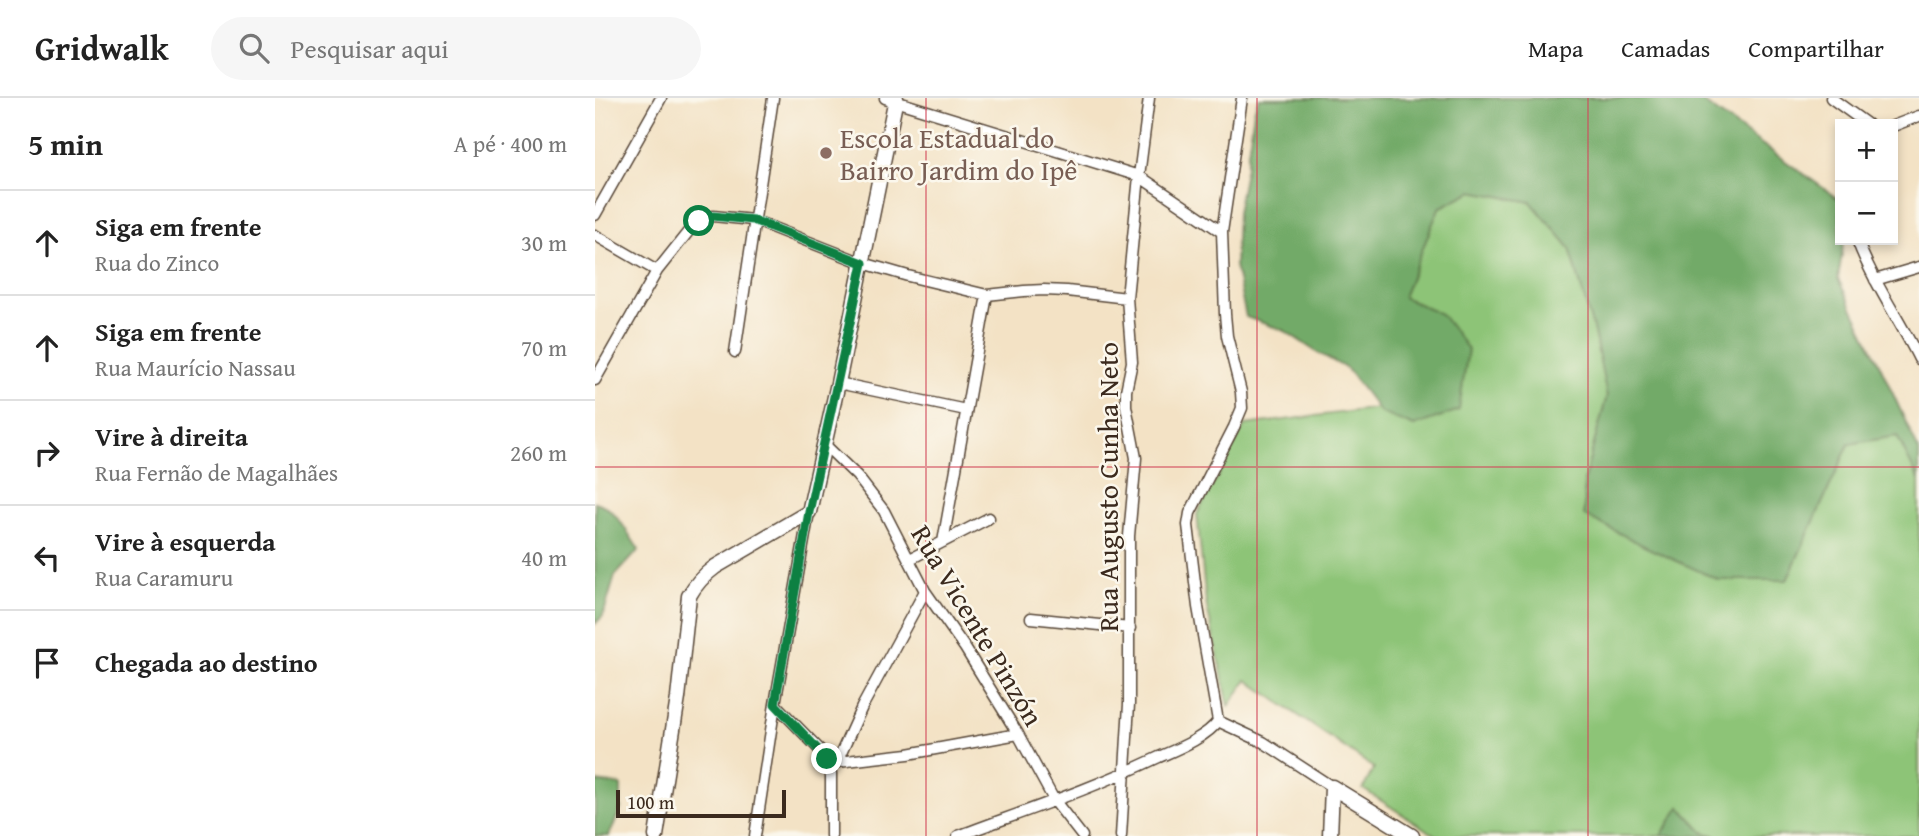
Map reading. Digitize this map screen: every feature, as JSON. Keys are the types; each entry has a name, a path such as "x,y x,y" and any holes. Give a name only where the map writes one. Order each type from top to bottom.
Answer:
{"street":[{"path":"595,215 661,98"},
{"path":"735,352 773,98"},
{"name":"Rua Augusto Cunha Neto","path":"1121,836 1130,628 1129,537 1136,458 1126,405 1132,362 1128,298 1149,98"},
{"path":"958,836 1125,774 1182,747 1218,721 1198,607 1188,525 1190,513 1242,408 1227,336 1221,232 1242,98"},
{"path":"1831,98 1860,119"},
{"path":"755,836 809,512 863,263 892,99 1139,176 1221,232"},
{"path":"1898,124 1919,116"},
{"path":"595,380 657,271 692,227 713,216 753,220 863,263 987,295 1044,290 1128,298"},
{"path":"595,235 657,271"},
{"path":"1859,245 1875,280 1919,359"},
{"path":"1875,280 1919,267"},
{"path":"943,542 987,295"},
{"path":"838,383 966,410"},
{"name":"Rua Vicente Pinzón","path":"825,445 857,476 884,511 925,591 965,648 1019,734 1054,800 1082,836"},
{"path":"656,836 678,698 689,596 695,585 715,567 809,512"},
{"path":"910,559 989,518"},
{"path":"831,836 833,762 925,591"},
{"path":"1031,618 1130,628"},
{"path":"775,704 833,762 908,754 1019,734"},
{"path":"1218,721 1263,742 1412,836"},
{"path":"1330,836 1332,787"}],"green space":[{"path":"1259,98 1697,98 1835,196 1835,245 1843,245 1838,279 1919,451 1919,480 1897,436 1849,444 1787,580 1719,580 1584,515 1584,481 1607,396 1594,332 1570,248 1531,202 1472,191 1439,208 1403,297 1441,314 1468,349 1459,410 1414,426 1381,413 1347,369 1285,331 1246,317 1235,266 1237,212 1254,111"},
{"path":"1472,191 1532,202 1570,248 1594,332 1607,396 1584,481 1787,580 1849,444 1897,436 1919,480 1919,836 1716,836 1703,832 1680,807 1661,836 1436,836 1363,789 1374,768 1247,680 1229,706 1206,603 1197,514 1245,425 1378,408 1414,426 1441,314 1403,297 1439,208"},
{"path":"595,502 615,515 639,550 615,576 603,616 595,624"},
{"path":"595,782 621,785 621,808 609,836 595,836"},
{"path":"1680,807 1703,832 1716,836 1661,836"}],"place":[{"name":"Escola Estadual do Bairro Jardim do Ipê","path":"826,153"}],"route":[{"path":"699,221 713,216 753,220 863,263 809,512 775,704 827,759"}]}
